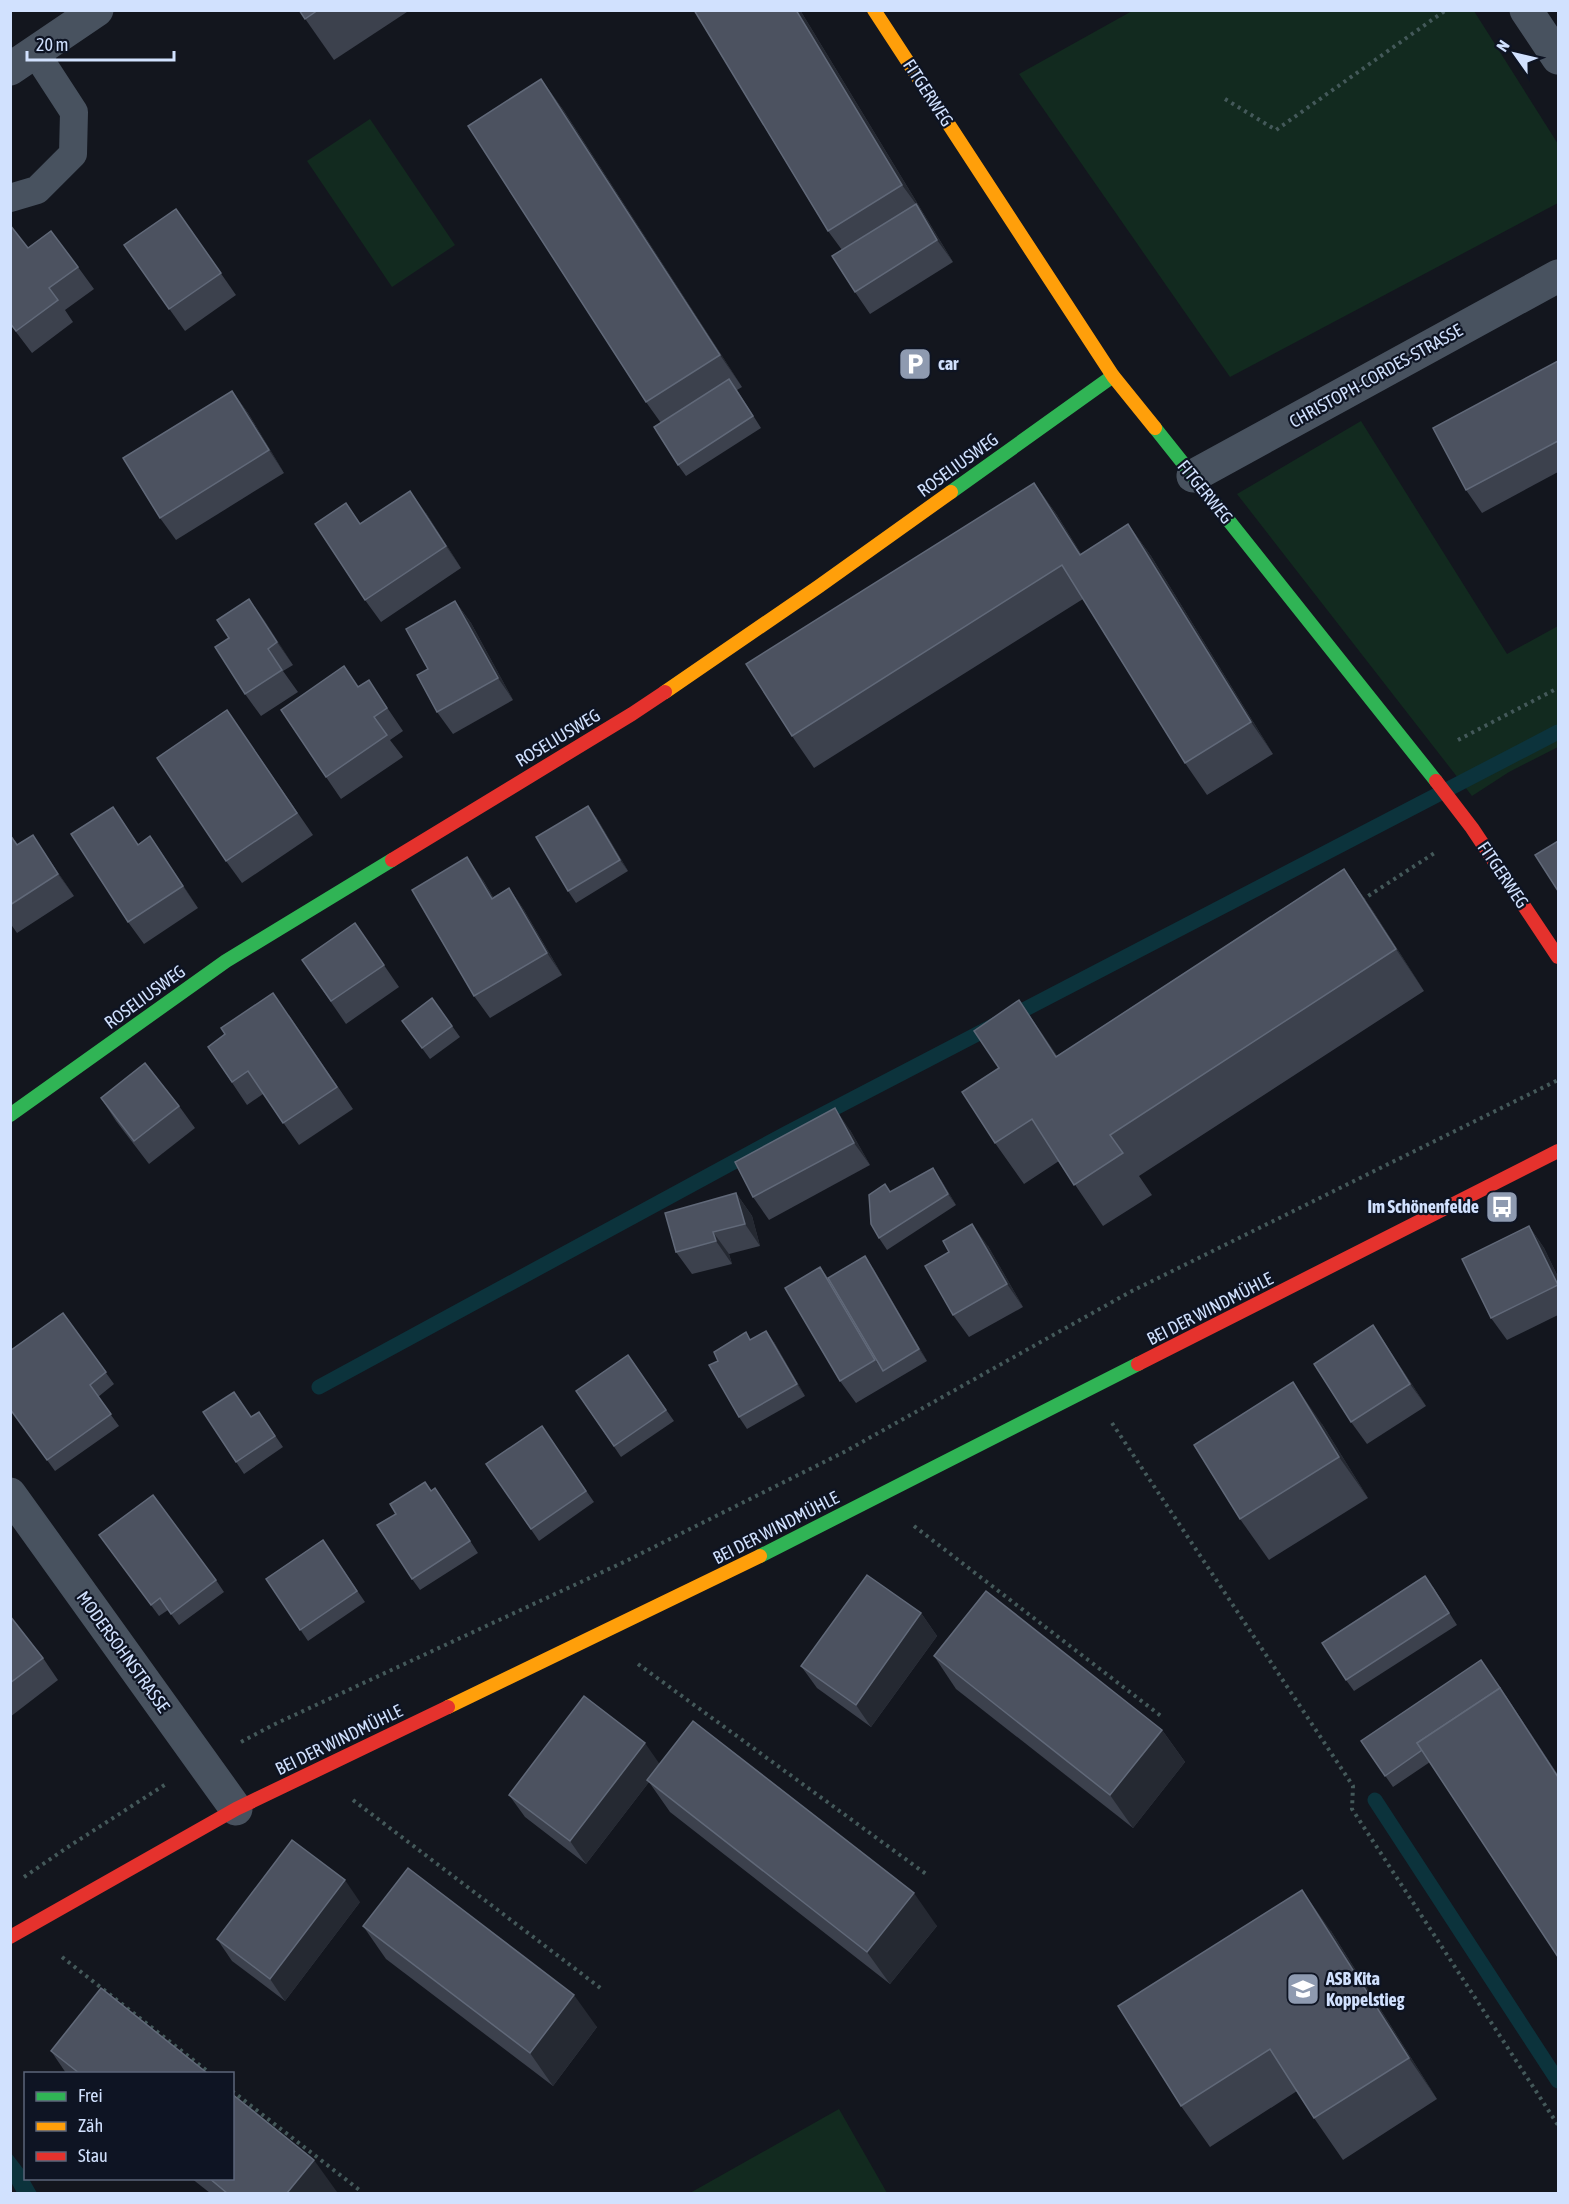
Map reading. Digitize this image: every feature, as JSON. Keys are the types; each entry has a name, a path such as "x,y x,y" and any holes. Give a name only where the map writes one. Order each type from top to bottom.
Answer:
{"street":[{"path":"23,60 97,10"},
{"name":"FITGERWEG","path":"874,10 1113,376 1421,760 1472,828 1558,957"},
{"path":"1526,10 1558,58"},
{"name":"CHRISTOPH-CORDES-STRASSE","path":"1193,476 1558,276"},
{"name":"ROSELIUSWEG","path":"10,1115 226,960 632,714 818,587 1113,376"},
{"name":"BEI DER WINDMÜHLE","path":"10,1937 236,1809 599,1636 1090,1390 1558,1151"},
{"name":"MODERSOHNSTRASSE","path":"10,1494 236,1809"}],"lane":[{"path":"10,198 37,190 73,154 74,112 23,60"}],"path":[{"path":"1224,99 1276,130 1446,10"},
{"path":"1421,760 1558,688"},
{"path":"1362,900 1472,828"},
{"path":"19,1880 202,1762 273,1725 624,1562 846,1451 1130,1292 1558,1080"},
{"path":"1090,1390 1353,1786 1352,1809 1558,2125"},
{"path":"878,1497 1161,1716"},
{"path":"599,1636 926,1874"},
{"path":"315,1771 603,1990"},
{"path":"26,1928 210,2072"},
{"path":"234,2093 362,2192"}],"green space":[{"path":"1132,11 1474,11 1558,144 1558,203 1230,377 1019,74"},
{"path":"370,119 455,245 392,287 307,161"},
{"path":"1361,421 1507,654 1558,626 1558,747 1509,772 1472,796 1237,494"},
{"path":"839,2109 887,2193 690,2193"}],"water":[{"path":"11,2153 24,2170 24,2180 30,2180 37,2193 17,2193 11,2182"}],"building":[{"path":"299,10 318,10 305,19"},
{"path":"694,10 796,10 902,185 828,231"},
{"path":"541,79 720,355 646,402 468,126"},
{"path":"916,204 937,240 855,292 832,256"},
{"path":"176,209 221,273 169,309 124,245"},
{"path":"10,225 28,248 51,231 78,267 49,288 58,300 16,331 10,323"},
{"path":"1558,361 1558,441 1466,490 1433,428"},
{"path":"729,379 753,416 678,465 654,427"},
{"path":"232,391 269,450 160,518 123,458"},
{"path":"1034,483 1080,555 1128,524 1251,722 1185,763 1062,565 792,736 746,664"},
{"path":"410,491 446,546 365,600 315,524 346,503 360,524"},
{"path":"249,599 277,642 268,649 282,670 245,694 215,647 229,638 217,620"},
{"path":"455,601 498,678 437,712 417,675 428,669 406,629"},
{"path":"344,666 358,687 369,680 387,708 374,717 387,735 326,777 281,710"},
{"path":"227,710 297,813 226,861 157,758"},
{"path":"588,806 620,860 568,891 536,837"},
{"path":"113,807 138,845 150,836 183,886 128,922 71,834"},
{"path":"10,835 17,845 33,835 58,874 10,905"},
{"path":"1558,841 1558,891 1535,855"},
{"path":"467,857 492,899 509,888 547,953 474,996 412,890"},
{"path":"1344,869 1396,949 1110,1135 1123,1153 1074,1185 1032,1119 995,1143 962,1092 999,1068 974,1031 1019,1000 1056,1057"},
{"path":"355,923 384,965 331,1001 302,960"},
{"path":"273,993 337,1087 283,1123 248,1071 232,1082 208,1047 225,1034 221,1028"},
{"path":"432,998 452,1026 422,1048 402,1021"},
{"path":"145,1063 179,1106 134,1141 101,1098"},
{"path":"835,1108 854,1143 753,1197 735,1162"},
{"path":"933,1168 948,1194 879,1238 871,1224 869,1195 885,1184 890,1192"},
{"path":"736,1193 745,1224 713,1232 716,1241 676,1252 665,1213"},
{"path":"972,1224 1007,1284 953,1315 925,1266 949,1252 943,1241"},
{"path":"1529,1226 1558,1285 1491,1318 1462,1259"},
{"path":"865,1256 919,1349 883,1371 828,1278"},
{"path":"820,1267 875,1360 840,1381 785,1288"},
{"path":"63,1313 106,1372 90,1385 111,1414 47,1460 10,1409 10,1351"},
{"path":"1373,1325 1410,1384 1351,1422 1314,1364"},
{"path":"766,1331 797,1384 739,1417 709,1365 718,1361 714,1352 746,1332 750,1340"},
{"path":"628,1355 666,1410 614,1446 576,1391"},
{"path":"1293,1382 1339,1457 1240,1519 1194,1445"},
{"path":"234,1392 251,1417 259,1412 275,1436 236,1462 203,1412"},
{"path":"542,1426 586,1491 531,1529 486,1464"},
{"path":"425,1482 431,1491 435,1488 470,1541 412,1579 377,1525 396,1514 390,1504"},
{"path":"153,1495 216,1580 171,1614 160,1598 151,1605 99,1535"},
{"path":"323,1540 357,1591 300,1630 266,1579"},
{"path":"867,1575 921,1613 856,1705 801,1666"},
{"path":"1425,1576 1449,1613 1346,1680 1322,1643"},
{"path":"986,1591 1162,1730 1110,1795 934,1656"},
{"path":"10,1616 43,1658 10,1683"},
{"path":"1481,1660 1500,1688 1417,1743 1422,1750 1385,1776 1361,1741"},
{"path":"1500,1688 1558,1777 1558,1957 1417,1743"},
{"path":"584,1696 645,1743 570,1841 509,1795"},
{"path":"693,1721 914,1893 867,1952 647,1780"},
{"path":"292,1840 345,1880 270,1979 217,1939"},
{"path":"408,1868 574,1995 530,2053 363,1926"},
{"name":"ASB Kita Koppelstieg","path":"1302,1890 1409,2058 1314,2118 1270,2049 1181,2106 1118,2006"},
{"path":"101,1988 206,2072 78,2072 51,2051"},
{"path":"234,2096 314,2160 287,2193 227,2193 211,2180 234,2180"}],"waterway":[{"path":"319,1387 787,1133 1558,732"},
{"path":"1375,1800 1558,2081"}],"traffic: fast":[{"path":"951,492 1113,376"},
{"path":"1155,428 1436,781"},
{"path":"10,1115 226,961 392,860"},
{"path":"760,1556 1138,1364"}],"traffic: slow":[{"path":"874,10 1113,376 1155,428"},
{"path":"665,692 951,492"},
{"path":"448,1707 760,1556"}],"traffic: jam":[{"path":"392,860 665,692"},
{"path":"1436,781 1472,828 1558,957"},
{"path":"1138,1364 1558,1151"},
{"path":"10,1937 236,1809 448,1707"}],"place":[{"name":"car","path":"915,364"},
{"name":"Im Schönenfelde","path":"1502,1207"},
{"name":"ASB Kita Koppelstieg","path":"1303,1989"}]}
